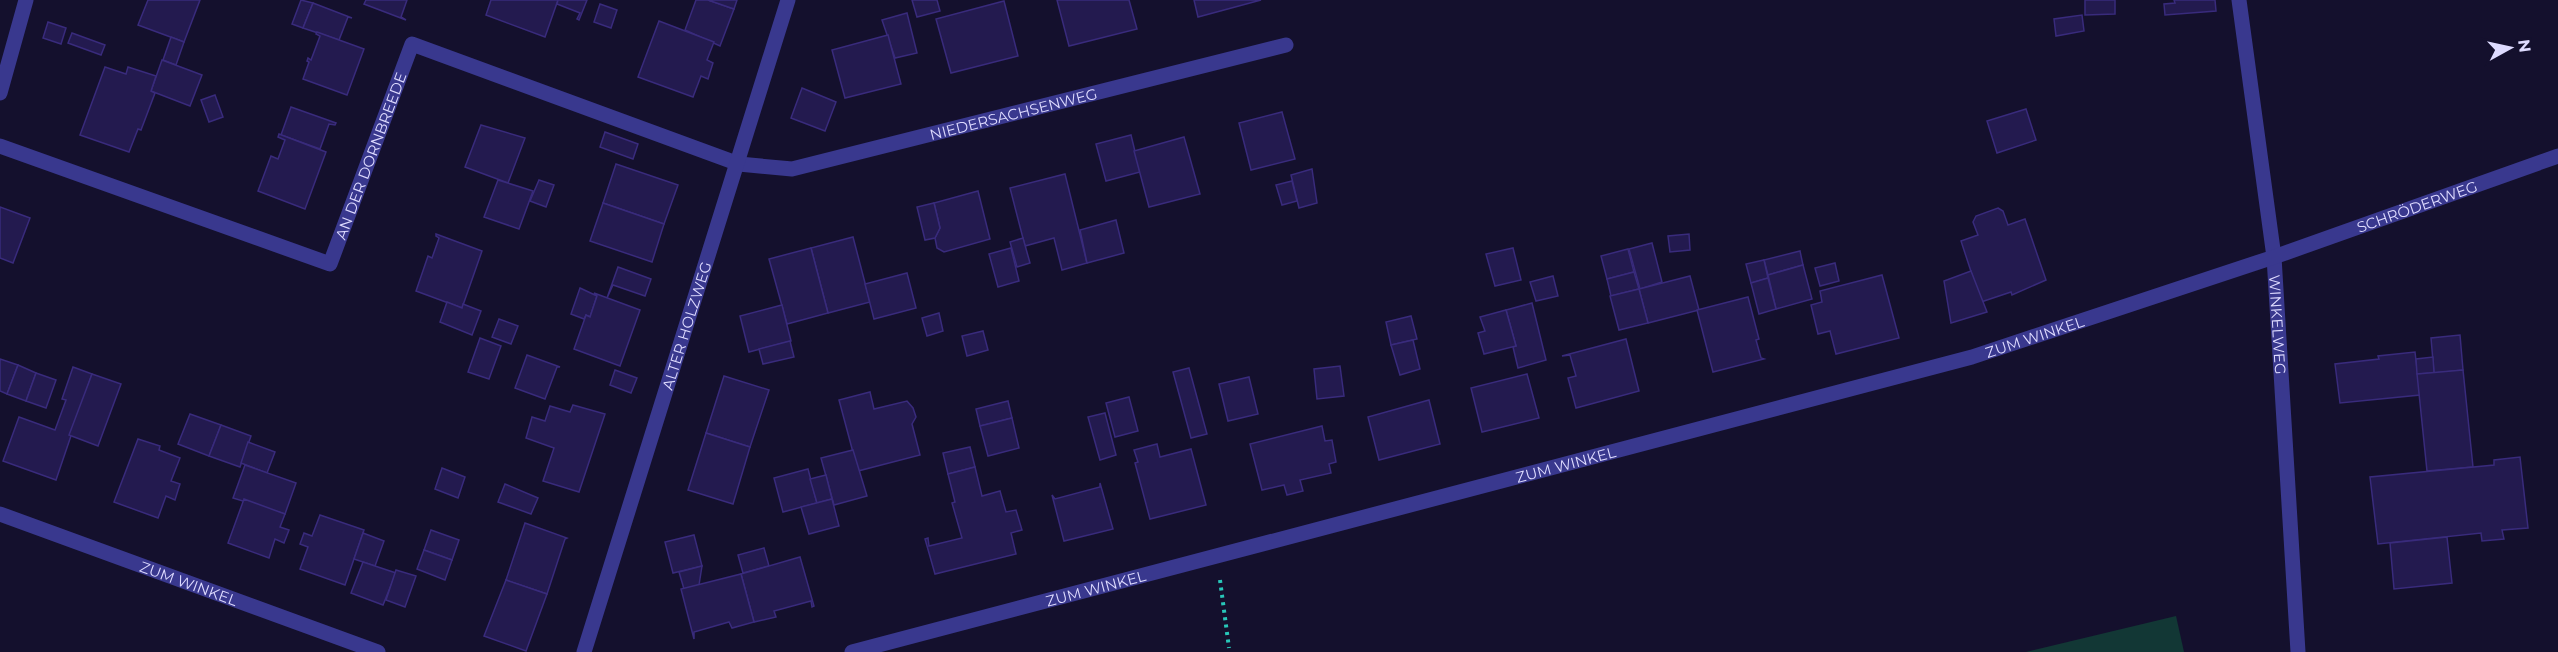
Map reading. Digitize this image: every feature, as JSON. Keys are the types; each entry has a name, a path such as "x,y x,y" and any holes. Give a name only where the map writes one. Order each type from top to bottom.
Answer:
{"street":[{"path":"0,93 26,0"},
{"name":"ALTER HOLZWEG","path":"584,652 739,164 788,0"},
{"name":"WINKELWEG","path":"2239,0 2274,258 2298,652"},
{"name":"AN DER DORNBREEDE","path":"0,146 330,264 412,44 739,164"},
{"name":"NIEDERSACHSENWEG","path":"739,164 792,169 1286,45"},
{"name":"SCHRÖDERWEG","path":"2274,258 2558,156"},
{"name":"ZUM WINKEL","path":"852,652 1972,357 2274,258"},
{"name":"ZUM WINKEL","path":"0,514 378,652"}],"path":[{"path":"1216,556 1229,648"}],"green space":[{"path":"2176,616 2184,652 2026,652"}],"building":[{"path":"148,0 200,0 184,42 138,25"},
{"path":"301,0 313,3 303,28 292,24"},
{"path":"366,0 407,0 401,17 406,20 364,4"},
{"path":"491,0 558,0 545,37 486,15"},
{"path":"558,0 587,0 579,20 577,19 580,13 557,4"},
{"path":"696,0 708,0 734,9 720,46 685,30"},
{"path":"708,0 737,0 734,9"},
{"path":"912,0 937,0 940,11 917,17"},
{"path":"1057,0 1129,0 1137,29 1069,46"},
{"path":"1194,0 1261,0 1198,17"},
{"path":"2085,0 2115,0 2115,14 2085,15"},
{"path":"2174,0 2215,0 2216,11 2165,15 2164,4 2175,3"},
{"path":"1004,1 1018,56 951,73 936,19"},
{"path":"313,3 352,18 348,17 339,40 303,28"},
{"path":"600,4 617,10 611,28 594,22"},
{"path":"907,13 917,53 895,58 882,20"},
{"path":"2082,15 2084,31 2056,36 2054,19"},
{"path":"659,21 714,42 707,60 713,63 708,79 701,76 693,97 638,77"},
{"path":"48,22 66,28 61,44 43,38"},
{"path":"317,32 364,49 347,95 303,79 309,62 308,58 311,60 320,36 316,34"},
{"path":"72,33 105,45 101,55 68,43"},
{"path":"888,35 901,84 845,98 832,50"},
{"path":"171,37 184,42 176,65 163,60"},
{"path":"162,60 202,75 190,106 151,91"},
{"path":"105,67 126,74 128,67 156,76 151,91 155,93 141,130 138,129 129,152 80,135"},
{"path":"802,88 836,102 825,131 791,118"},
{"path":"215,95 223,117 209,122 201,100"},
{"path":"291,107 336,123 335,125 329,124 320,149 281,135"},
{"path":"2026,109 2036,140 1997,153 1987,121"},
{"path":"1282,112 1295,159 1251,170 1239,123"},
{"path":"481,125 525,138 508,183 465,167"},
{"path":"605,132 638,144 633,159 600,147"},
{"path":"279,134 326,152 305,209 258,191 271,156 278,159 285,140 278,137"},
{"path":"1131,135 1140,172 1106,181 1096,144"},
{"path":"1184,137 1200,194 1149,207 1134,151"},
{"path":"616,164 678,185 664,224 603,203"},
{"path":"1312,169 1317,203 1299,208 1291,175"},
{"path":"1065,174 1087,263 1062,270 1054,238 1025,246 1010,188"},
{"path":"498,180 533,191 519,229 484,217"},
{"path":"539,180 554,185 546,207 530,201"},
{"path":"1292,181 1297,201 1282,205 1276,185"},
{"path":"978,191 990,239 944,252 937,248 935,238 940,228 934,203"},
{"path":"603,203 664,224 652,262 590,241"},
{"path":"934,203 940,228 935,238 925,240 917,207"},
{"path":"0,207 30,218 13,263 0,258"},
{"path":"1998,208 2003,211 2008,225 2025,219 2046,280 2012,295 2011,292 1981,302 1961,241 1978,235 1973,222 1976,216"},
{"path":"1116,220 1124,253 1087,263 1080,230"},
{"path":"436,234 482,251 462,308 416,291 428,256 432,258 439,238"},
{"path":"1689,234 1690,250 1670,252 1668,236"},
{"path":"853,237 870,302 828,313 811,248"},
{"path":"1023,238 1030,263 1017,267 1010,242"},
{"path":"1652,243 1662,282 1640,289 1629,249"},
{"path":"811,248 828,313 787,324 769,259"},
{"path":"1011,248 1019,281 998,287 989,254"},
{"path":"1513,248 1521,280 1495,286 1486,254"},
{"path":"1628,249 1634,272 1607,279 1601,256"},
{"path":"1800,251 1803,265 1768,275 1764,260"},
{"path":"1764,260 1768,278 1751,283 1746,264"},
{"path":"1835,263 1839,281 1820,286 1815,268"},
{"path":"1803,265 1812,299 1776,309 1768,275"},
{"path":"618,267 651,279 645,296 613,285 607,298"},
{"path":"1971,271 1987,312 1951,323 1944,281"},
{"path":"1634,272 1639,289 1611,296 1607,279"},
{"path":"907,273 916,308 874,319 865,284"},
{"path":"1882,275 1899,338 1836,354 1830,331 1818,334 1811,305 1822,302 1820,291"},
{"path":"1553,276 1558,296 1536,301 1530,282"},
{"path":"1690,276 1699,310 1648,323 1639,289"},
{"path":"1768,278 1776,309 1759,314 1751,283"},
{"path":"580,288 597,296 590,317 586,315 584,319 571,314"},
{"path":"1639,289 1648,323 1619,330 1610,296"},
{"path":"594,293 640,310 620,366 574,349 586,315 590,317 597,296"},
{"path":"1748,297 1759,339 1756,340 1761,358 1764,359 1713,372 1697,310"},
{"path":"447,302 462,308 463,304 481,311 472,335 440,322"},
{"path":"1532,303 1546,360 1518,368 1513,347 1516,346 1506,310"},
{"path":"782,305 791,341 749,352 740,316"},
{"path":"1506,310 1516,346 1484,354 1478,333 1485,331 1480,317"},
{"path":"939,313 943,331 927,336 922,318"},
{"path":"1411,316 1417,339 1391,345 1386,322"},
{"path":"499,319 518,326 511,344 492,337"},
{"path":"983,331 988,350 967,356 962,336"},
{"path":"2460,335 2463,370 2434,373 2431,338"},
{"path":"480,338 501,346 489,379 468,372"},
{"path":"1626,339 1639,391 1576,408 1568,378 1576,376 1570,355 1562,356"},
{"path":"1413,340 1420,369 1400,375 1391,345"},
{"path":"790,341 794,357 763,364 759,349"},
{"path":"2415,352 2420,395 2340,403 2335,364"},
{"path":"527,355 560,367 557,367 545,399 515,388"},
{"path":"2433,357 2434,373 2417,374 2416,359"},
{"path":"0,359 18,365 7,394 0,391"},
{"path":"18,365 36,373 26,401 7,394"},
{"path":"1340,366 1344,396 1317,399 1314,369"},
{"path":"73,367 92,374 56,480 3,461 19,417 55,430 66,400 62,399"},
{"path":"1189,368 1207,434 1191,438 1173,372"},
{"path":"615,370 637,378 631,393 610,385"},
{"path":"2463,370 2473,467 2427,471 2417,374"},
{"path":"36,373 56,380 46,408 26,401"},
{"path":"92,374 121,384 98,446 69,435"},
{"path":"1527,374 1539,418 1482,432 1471,388"},
{"path":"724,376 769,390 750,447 706,433"},
{"path":"1249,377 1258,414 1228,421 1219,384"},
{"path":"870,392 874,409 907,401 913,408 916,417 912,424 920,455 858,471 839,400"},
{"path":"1129,397 1138,431 1115,437 1106,403"},
{"path":"1429,400 1440,444 1379,460 1368,417"},
{"path":"1008,401 1012,418 980,426 976,409"},
{"path":"573,405 605,414 579,492 543,481 554,448 526,438 532,417 545,421 550,406 570,412"},
{"path":"1105,413 1116,455 1100,460 1088,417"},
{"path":"190,414 221,425 209,456 178,444"},
{"path":"1012,418 1019,448 988,456 980,426"},
{"path":"221,425 251,436 240,467 209,456"},
{"path":"1322,426 1325,441 1332,440 1336,462 1329,464 1331,473 1300,480 1303,491 1287,495 1284,485 1262,490 1250,444"},
{"path":"706,433 750,447 733,504 688,490"},
{"path":"138,439 160,446 159,450 180,458 171,481 180,484 175,500 166,496 158,518 114,502"},
{"path":"248,442 275,452 267,473 241,463"},
{"path":"1157,444 1160,457 1191,449 1206,505 1150,519 1135,463 1138,462 1134,450"},
{"path":"970,447 975,467 948,474 943,453"},
{"path":"853,450 867,496 834,505 821,458"},
{"path":"2520,457 2528,528 2502,530 2504,539 2482,541 2481,533 2378,544 2370,477 2494,465 2494,460"},
{"path":"245,465 296,483 285,514 233,498"},
{"path":"975,467 982,496 1000,491 1006,512 1016,510 1022,530 1011,533 1016,554 935,574 925,539 928,538 929,546 962,538 952,503 955,502 948,474"},
{"path":"442,468 465,477 458,498 435,489"},
{"path":"808,469 817,503 783,512 774,478"},
{"path":"826,475 832,499 817,503 810,479"},
{"path":"1100,483 1113,529 1064,541 1052,495 1055,499 1100,487"},
{"path":"505,484 538,498 531,514 498,502"},
{"path":"244,499 285,514 280,527 289,530 284,543 275,539 269,558 228,543"},
{"path":"832,499 839,526 809,534 801,507"},
{"path":"320,515 364,530 345,585 300,569 308,547 300,544 304,533 312,536"},
{"path":"525,523 567,538 547,594 506,580"},
{"path":"431,530 459,540 452,560 424,550"},
{"path":"363,533 384,541 375,566 354,559"},
{"path":"694,535 702,566 673,573 665,542"},
{"path":"2447,537 2452,583 2394,589 2390,543"},
{"path":"764,548 769,566 743,573 738,555"},
{"path":"424,550 452,560 445,580 417,569"},
{"path":"800,557 814,606 812,607 811,601 774,611 776,617 754,622 741,574"},
{"path":"363,562 396,573 383,605 351,593"},
{"path":"702,566 699,585 684,589 679,572"},
{"path":"396,570 416,576 405,607 386,600"},
{"path":"741,574 754,622 732,628 729,622 694,632 694,639 681,589"},
{"path":"506,580 547,594 526,651 484,636"}]}
